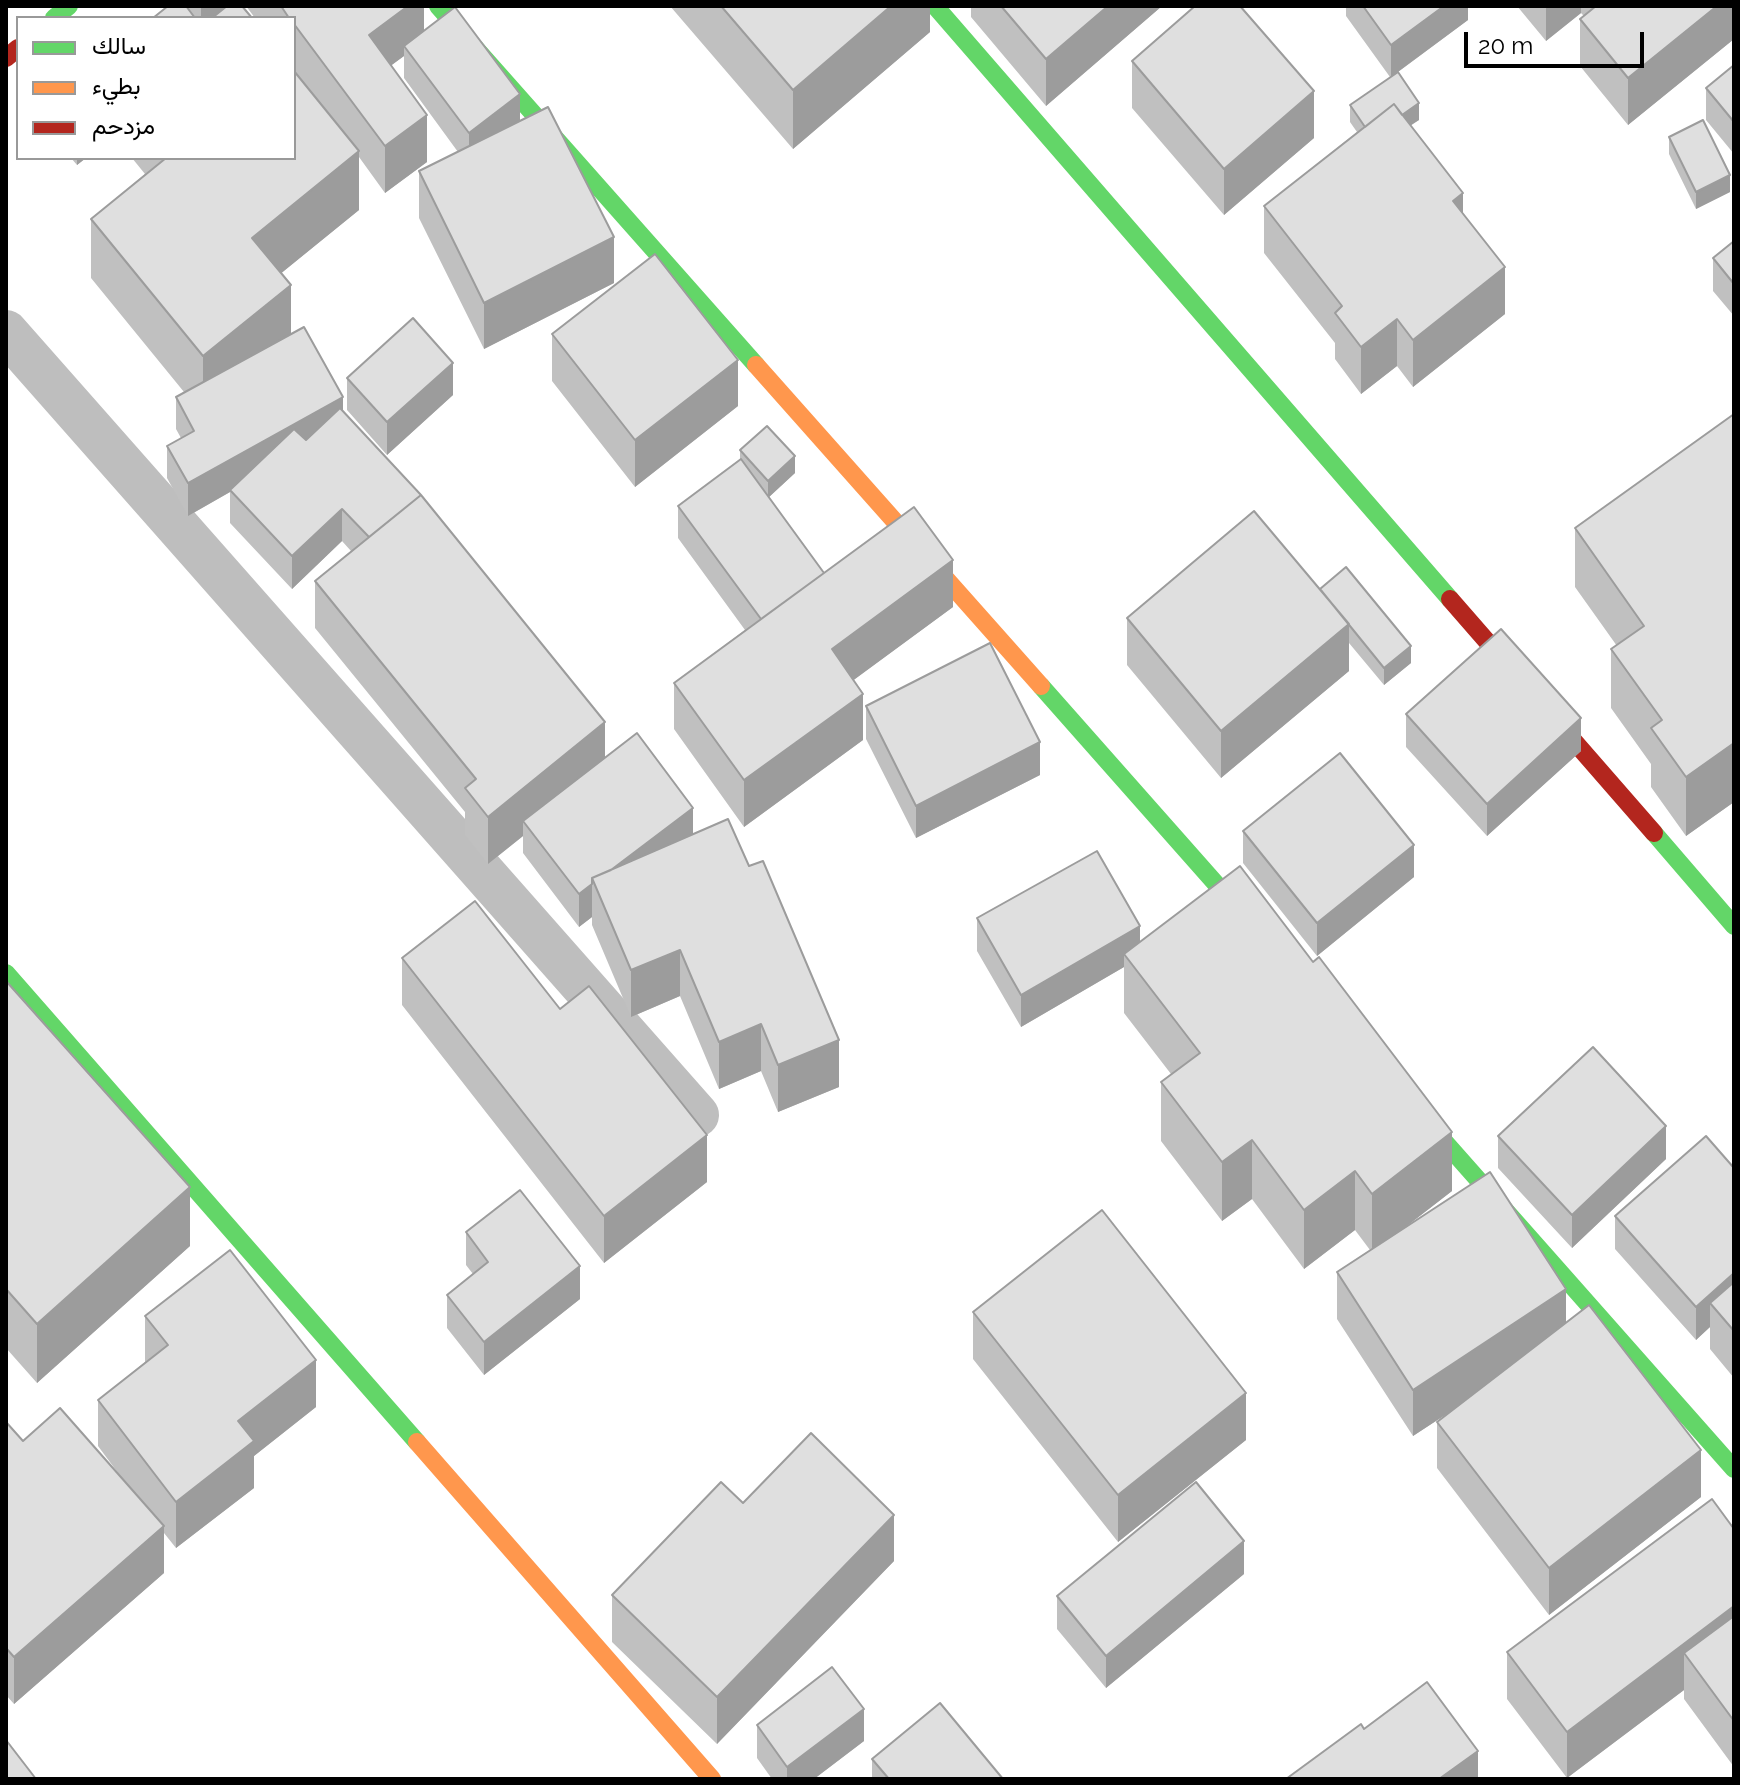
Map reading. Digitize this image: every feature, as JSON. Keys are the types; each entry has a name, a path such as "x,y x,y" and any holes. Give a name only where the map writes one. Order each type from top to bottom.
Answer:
{"street":[{"path":"438,6 1270,946"},
{"path":"935,6 1734,926"},
{"path":"6,332 697,1115"},
{"path":"6,973 712,1779"},
{"path":"1397,1088 1734,1469"}],"building":[{"path":"168,6 186,6 194,16 156,16"},
{"path":"227,6 242,6 250,16 214,16"},
{"path":"281,6 408,6 369,35 427,115 385,146 296,27 296,16 288,16"},
{"path":"721,6 891,6 793,90"},
{"path":"1001,6 1108,6 1046,59"},
{"path":"1195,6 1240,6 1314,91 1224,169 1132,61"},
{"path":"1363,6 1444,6 1391,45"},
{"path":"1596,6 1717,6 1628,78 1580,19"},
{"path":"455,7 520,94 469,133 404,46"},
{"path":"1734,65 1734,122 1706,88"},
{"path":"1398,72 1419,103 1402,115 1394,104 1365,127 1350,105"},
{"path":"296,73 359,151 252,238 291,285 203,356 91,219 164,160 296,160"},
{"path":"1394,104 1463,193 1453,201 1505,267 1413,340 1397,319 1361,347 1335,313 1342,306 1264,206"},
{"path":"548,107 614,237 484,303 419,171"},
{"path":"1703,120 1730,175 1696,192 1669,137"},
{"path":"1734,241 1734,284 1713,258"},
{"path":"655,254 738,360 635,440 552,334"},
{"path":"413,318 453,363 387,422 347,378"},
{"path":"304,327 343,397 188,483 167,446 194,431 176,397"},
{"path":"340,408 421,495 369,537 342,509 292,556 230,490 294,429 306,440"},
{"path":"1734,414 1734,743 1686,777 1651,728 1662,720 1611,649 1644,626 1575,528"},
{"path":"767,426 795,456 768,481 740,450"},
{"path":"741,459 824,573 761,619 678,506"},
{"path":"421,495 605,722 488,817 465,788 476,779 315,581"},
{"path":"914,507 953,560 832,649 863,694 744,780 674,683"},
{"path":"1254,511 1349,624 1221,731 1127,618"},
{"path":"1346,567 1411,646 1384,668 1320,589"},
{"path":"1501,629 1581,718 1487,804 1406,714"},
{"path":"990,643 1040,742 916,806 866,706"},
{"path":"637,733 693,808 611,870 592,878 592,884 579,894 523,821"},
{"path":"1340,753 1414,845 1317,923 1243,831"},
{"path":"728,819 749,866 763,861 839,1040 778,1065 761,1024 719,1042 680,950 631,970 592,878"},
{"path":"1097,851 1140,926 1021,995 977,918"},
{"path":"1240,866 1313,962 1319,957 1452,1132 1372,1194 1355,1171 1304,1210 1252,1140 1222,1162 1161,1082 1200,1053 1124,954"},
{"path":"475,901 560,1009 589,986 707,1135 604,1216 402,958"},
{"path":"6,981 190,1187 37,1324 6,1289"},
{"path":"1593,1047 1666,1126 1572,1215 1498,1136"},
{"path":"1706,1136 1734,1168 1734,1273 1696,1307 1615,1216"},
{"path":"1490,1172 1566,1289 1413,1390 1337,1272"},
{"path":"520,1190 580,1266 484,1342 447,1295 488,1262 466,1232"},
{"path":"1102,1210 1246,1393 1118,1495 973,1312"},
{"path":"230,1250 316,1360 238,1421 254,1441 176,1502 98,1400 168,1345 145,1316"},
{"path":"1734,1282 1734,1331 1710,1303"},
{"path":"1589,1305 1701,1450 1549,1568 1437,1422"},
{"path":"60,1408 164,1526 14,1657 6,1648 6,1422 23,1441"},
{"path":"811,1433 894,1515 717,1697 612,1595 721,1482 743,1503"},
{"path":"1196,1482 1244,1541 1106,1656 1057,1596"},
{"path":"1712,1499 1734,1529 1734,1606 1567,1732 1507,1652"},
{"path":"1734,1616 1734,1721 1684,1653"},
{"path":"832,1667 864,1709 787,1767 757,1725"},
{"path":"1427,1682 1478,1751 1439,1779 1286,1779 1361,1724 1364,1729"},
{"path":"940,1703 1003,1779 889,1779 872,1759"},
{"path":"6,1740 36,1779 6,1779"}],"traffic: fast":[{"path":"56,16 69,6"},
{"path":"438,6 756,365"},
{"path":"935,6 1450,599"},
{"path":"1041,686 1255,928"},
{"path":"1654,833 1734,926"},
{"path":"6,973 417,1442"},
{"path":"1412,1105 1734,1469"}],"traffic: slow":[{"path":"756,365 1041,686"},
{"path":"417,1442 712,1779"}],"traffic: jam":[{"path":"6,58 16,50"},
{"path":"1450,599 1654,833"}]}
